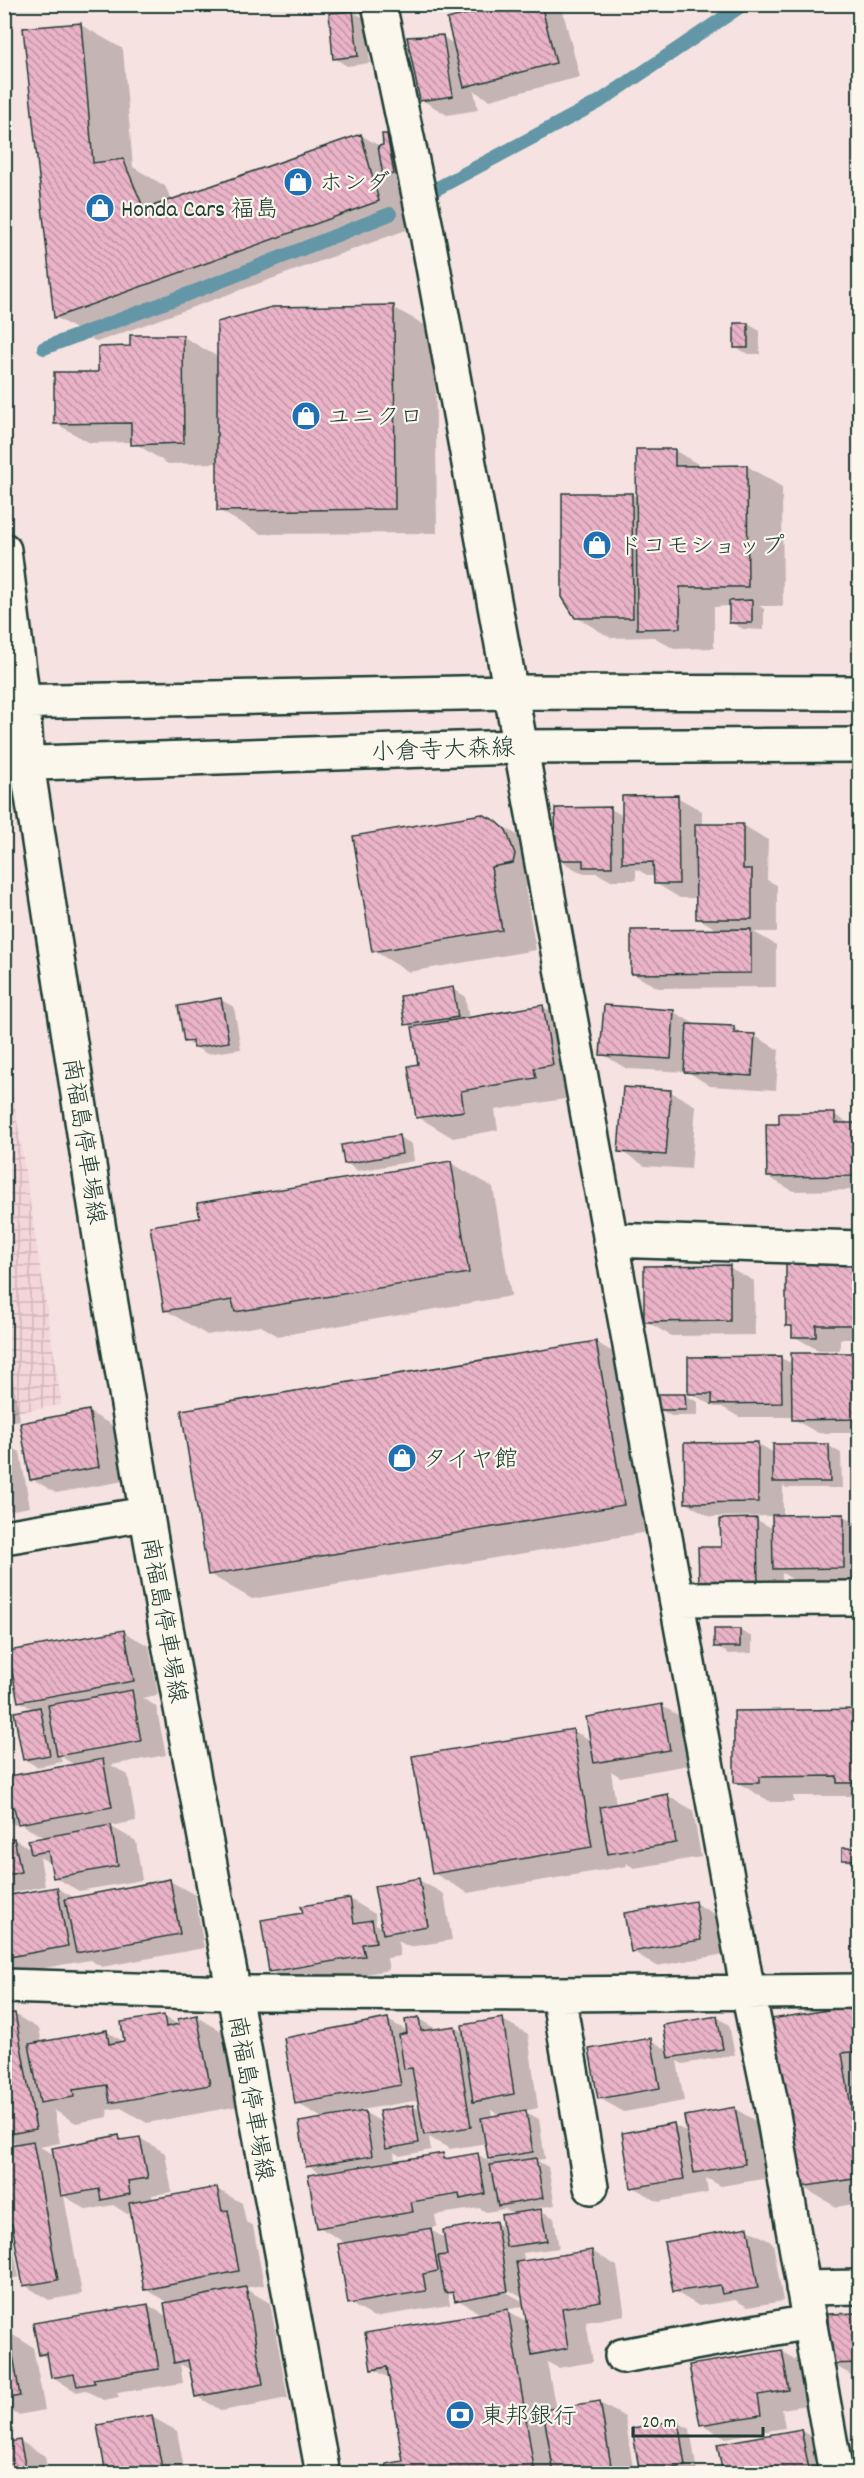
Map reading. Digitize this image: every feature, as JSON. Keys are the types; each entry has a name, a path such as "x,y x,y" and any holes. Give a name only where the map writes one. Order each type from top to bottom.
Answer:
{"street":[{"path":"379,4 426,228 748,1992 771,2103 836,2474"},
{"name":"南福島停車場線","path":"4,550 16,764 146,1514 232,1993 323,2474"},
{"path":"14,702 510,692 860,693"},
{"name":"小倉寺大森線","path":"16,764 519,747 860,745"},
{"path":"610,1240 860,1248"},
{"path":"4,1537 146,1514"},
{"path":"676,1599 860,1598"},
{"path":"4,1986 232,1993 558,1994 860,1991"},
{"path":"558,1994 591,2187"},
{"path":"804,2288 860,2287"},
{"path":"622,2356 809,2322"}],"shaded area":[{"path":"5,1044 62,1405 4,1414"}],"building":[{"path":"506,4 541,4 556,63 464,87 447,19"},
{"path":"353,11 358,56 333,59 329,13"},
{"name":"ホンダ","path":"81,23 93,163 123,159 144,209 361,134 379,201 54,318 23,28"},
{"path":"443,35 453,96 420,101 407,37"},
{"path":"382,134 387,134 394,174 383,176 378,146 383,145"},
{"name":"ユニクロ","path":"394,305 395,509 217,511 217,322 272,307"},
{"path":"734,323 748,323 748,348 734,348"},
{"path":"130,335 183,335 184,443 131,445 131,423 54,424 54,372 98,372 98,347 130,346"},
{"path":"636,449 675,449 675,466 747,465 748,587 680,587 680,628 637,629"},
{"name":"ドコモショップ","path":"562,493 632,493 633,618 575,618 562,597"},
{"path":"752,600 752,623 729,623 729,601"},
{"path":"678,795 679,884 654,884 653,862 622,863 622,796"},
{"path":"611,807 612,867 583,867 583,860 556,860 555,808"},
{"path":"482,814 496,821 506,830 515,854 513,863 491,867 502,930 372,952 353,836"},
{"path":"695,824 743,824 743,869 752,869 752,919 696,919"},
{"path":"751,929 751,973 631,974 631,930"},
{"path":"453,987 458,1017 405,1025 400,996"},
{"path":"221,998 229,1042 193,1048 192,1041 184,1042 178,1006"},
{"path":"543,1005 553,1065 534,1068 536,1078 461,1091 464,1111 416,1118 408,1066 418,1064 412,1027"},
{"path":"604,1005 674,1010 671,1059 600,1055"},
{"path":"687,1024 734,1026 734,1033 755,1034 752,1076 684,1072"},
{"path":"623,1087 671,1090 666,1155 618,1152"},
{"path":"779,1113 835,1113 835,1123 860,1123 860,1176 767,1177 766,1124 779,1124"},
{"path":"399,1135 402,1154 344,1164 341,1145"},
{"path":"451,1161 469,1273 235,1312 232,1300 164,1311 150,1226 200,1218 197,1203"},
{"path":"848,1259 848,1265 860,1265 860,1325 816,1325 816,1337 792,1337 792,1326 786,1326 786,1260"},
{"path":"730,1265 730,1321 644,1322 644,1266"},
{"name":"タイヤ館","path":"596,1341 624,1505 208,1575 181,1410"},
{"path":"791,1353 860,1353 860,1419 792,1420"},
{"path":"781,1356 782,1403 712,1404 712,1394 688,1394 688,1357"},
{"path":"657,1394 685,1394 686,1410 657,1410"},
{"path":"89,1410 99,1467 30,1480 20,1423"},
{"path":"758,1442 758,1502 685,1503 684,1443"},
{"path":"773,1444 829,1444 830,1482 773,1482"},
{"path":"844,1514 844,1568 773,1569 772,1515"},
{"path":"757,1518 758,1584 699,1585 698,1547 721,1547 720,1519"},
{"path":"714,1629 740,1629 740,1647 714,1647"},
{"path":"124,1630 134,1681 18,1702 8,1651"},
{"path":"132,1690 141,1741 57,1756 48,1705"},
{"path":"662,1704 670,1750 594,1763 586,1717"},
{"path":"40,1707 50,1755 23,1760 14,1712"},
{"path":"860,1709 860,1783 837,1783 837,1776 759,1777 759,1783 734,1783 734,1711"},
{"path":"573,1729 592,1847 432,1874 412,1756"},
{"path":"103,1759 112,1807 18,1824 14,1807 4,1808 4,1777"},
{"path":"668,1794 676,1843 608,1854 600,1807"},
{"path":"111,1825 118,1866 53,1878 48,1851 31,1854 28,1840"},
{"path":"14,1838 21,1872 4,1876 4,1839"},
{"path":"842,1848 860,1848 860,1860 842,1860"},
{"path":"419,1878 428,1926 383,1934 374,1886"},
{"path":"170,1879 180,1934 76,1953 65,1899"},
{"path":"57,1887 68,1946 4,1958 4,1896"},
{"path":"350,1898 354,1923 372,1920 376,1942 362,1944 365,1956 269,1972 261,1920 303,1913 301,1906"},
{"path":"695,1901 701,1940 631,1952 624,1913"},
{"path":"860,2005 860,2051 842,2053 860,2161 860,2178 800,2187 771,2019"},
{"path":"4,2013 15,2013 36,2129 4,2135"},
{"path":"164,2015 166,2027 179,2024 178,2019 197,2015 210,2085 110,2103 107,2085 73,2090 74,2097 40,2103 29,2044 107,2030 109,2044 124,2041 121,2022"},
{"path":"717,2016 723,2049 669,2058 663,2025"},
{"path":"419,2017 421,2031 455,2026 471,2127 424,2135 412,2068 404,2069 399,2035 407,2033 405,2020"},
{"path":"388,2018 401,2085 295,2104 284,2038"},
{"path":"503,2018 514,2094 473,2102 462,2025"},
{"path":"651,2038 660,2088 598,2099 589,2049"},
{"path":"413,2105 419,2143 386,2149 379,2111"},
{"path":"735,2107 745,2164 694,2173 684,2116"},
{"path":"526,2110 533,2152 488,2159 481,2118"},
{"path":"365,2111 372,2156 306,2167 299,2122"},
{"path":"674,2123 684,2179 631,2188 622,2133"},
{"path":"119,2135 120,2140 140,2137 148,2178 128,2181 130,2194 101,2200 99,2189 61,2196 52,2148"},
{"path":"33,2141 58,2280 23,2286 12,2224 7,2225 4,2211 4,2146"},
{"path":"443,2153 444,2159 478,2153 485,2194 460,2199 459,2194 411,2202 413,2212 317,2228 308,2175"},
{"path":"536,2158 543,2198 498,2206 490,2165"},
{"path":"217,2187 222,2211 228,2210 239,2271 144,2290 129,2203"},
{"path":"541,2209 547,2241 506,2247 501,2215"},
{"path":"496,2221 508,2291 455,2301 453,2292 445,2293 438,2256 447,2255 443,2230"},
{"path":"748,2227 758,2288 722,2294 720,2285 673,2292 664,2242"},
{"path":"431,2228 438,2271 423,2274 426,2291 348,2304 338,2244"},
{"path":"592,2250 601,2301 562,2308 568,2348 532,2355 516,2262"},
{"path":"246,2287 263,2384 195,2397 188,2360 174,2363 164,2303"},
{"path":"148,2304 159,2369 93,2379 95,2383 77,2386 74,2374 51,2378 47,2353 39,2355 33,2323"},
{"name":"東邦銀行","path":"508,2309 535,2474 388,2474 386,2464 403,2461 387,2367 371,2370 365,2333"},
{"path":"860,2313 860,2363 828,2364 828,2314"},
{"path":"4,2331 9,2331 20,2396 4,2399"},
{"path":"782,2350 789,2390 758,2395 761,2415 700,2425 689,2365"},
{"path":"600,2401 612,2471 597,2474 554,2474 543,2410"},
{"path":"858,2407 860,2407 860,2461 859,2461"},
{"path":"152,2415 163,2473 106,2474 97,2425"},
{"path":"678,2420 685,2466 640,2474 632,2428"},
{"path":"801,2429 810,2474 723,2474 717,2444"},
{"path":"20,2440 27,2474 4,2474 4,2443"}],"waterway":[{"path":"421,197 599,102 744,4"},
{"path":"44,348 390,214"}],"place":[{"name":"ホンダ","path":"298,182"},
{"name":"Honda Cars 福島","path":"100,208"},
{"name":"ユニクロ","path":"306,416"},
{"name":"ドコモショップ","path":"597,545"},
{"name":"タイヤ館","path":"402,1458"},
{"name":"東邦銀行","path":"460,2415"}]}
